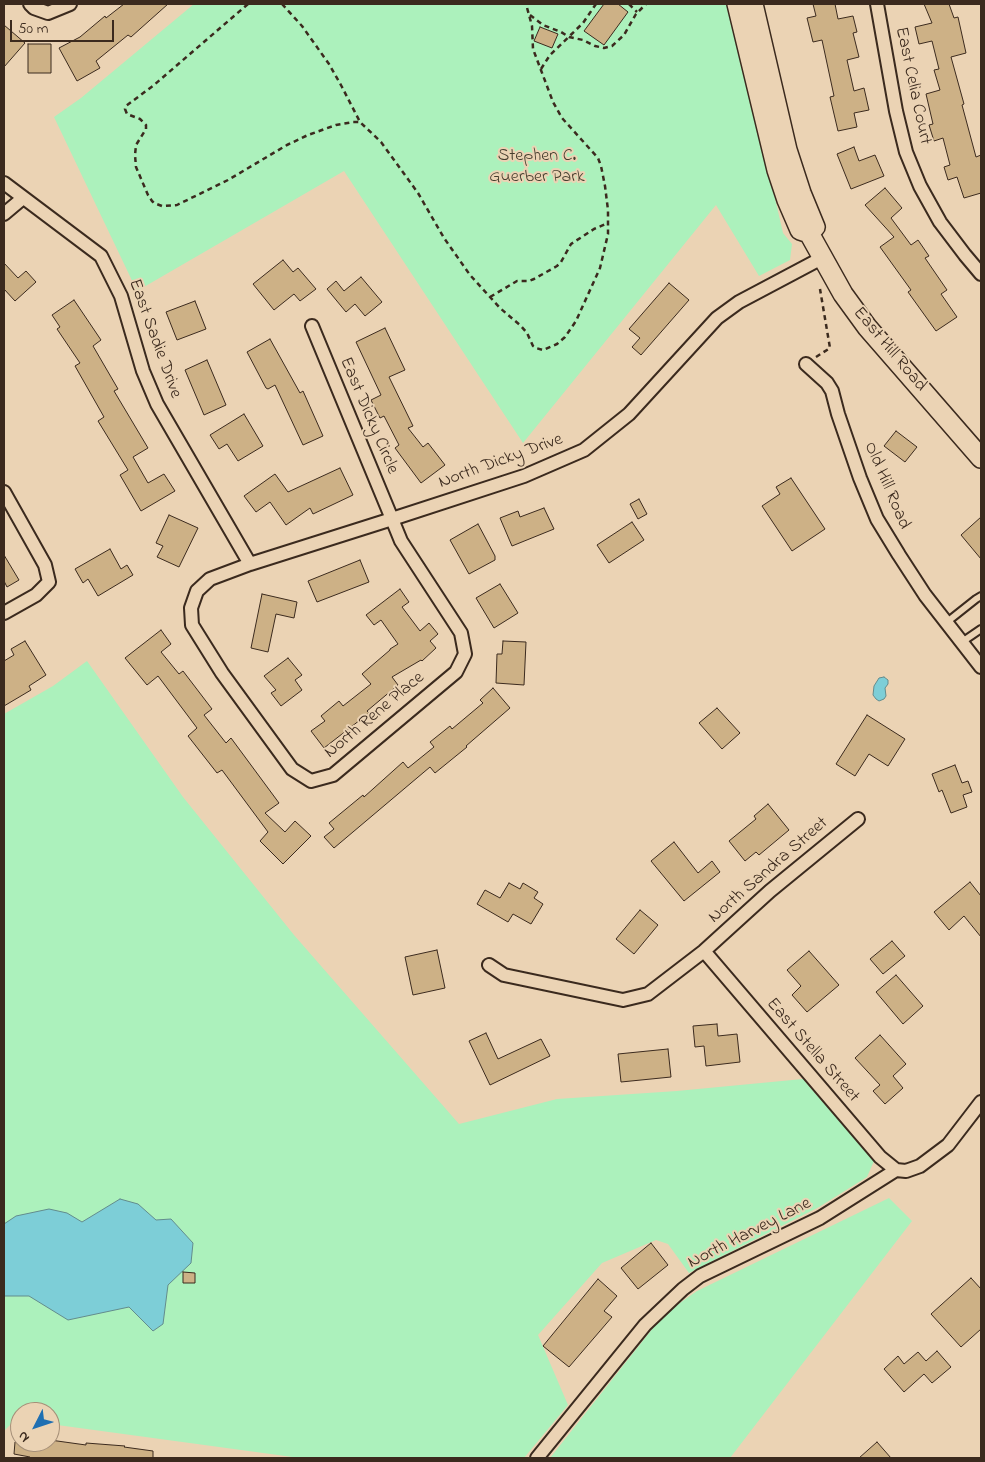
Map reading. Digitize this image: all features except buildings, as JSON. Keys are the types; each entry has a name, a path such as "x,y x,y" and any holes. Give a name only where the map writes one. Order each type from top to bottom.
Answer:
{"street":[{"path":"30,4 34,8 48,13 70,4"},
{"name":"East Hill Road","path":"737,4 777,170 800,230 809,233 843,294 867,327 981,458"},
{"name":"East Hill Road","path":"753,4 787,150 801,193 815,227 809,233"},
{"name":"East Celia Court","path":"877,4 896,111 906,152 920,186 940,222 981,274"},
{"name":"East Sadie Drive","path":"4,183 101,256 121,296 143,371 157,404 250,564"},
{"path":"4,214 23,198"},
{"name":"North Dicky Drive","path":"250,564 524,476 584,450 629,414 717,318 739,302 822,258"},
{"name":"East Dicky Circle","path":"312,326 392,519"},
{"name":"Old Hill Road","path":"806,364 827,383 832,391 838,414 877,519 925,595 981,666"},
{"path":"4,492 45,564 49,582 36,595 4,613"},
{"name":"North Rene Place","path":"250,564 210,579 197,591 191,608 192,625 222,674 292,769 311,781 333,774 456,672 465,654 462,633 401,542 392,519"},
{"name":"North Sandra Street","path":"489,965 504,974 623,1000 648,994 704,951 770,891 858,819"},
{"name":"East Stella Street","path":"704,951 880,1157 896,1170"},
{"path":"896,1170 906,1171 920,1166 941,1150 948,1144 981,1102"},
{"name":"North Harvey Lane","path":"537,1458 645,1325 683,1289 700,1276 820,1218 896,1170"}],"lane":[{"path":"947,622 981,596"},
{"path":"962,642 981,629"}],"path":[{"path":"248,4 125,108 127,114 140,119 146,125 146,129 136,145 134,155 136,167 152,201 162,206 177,205 228,180 286,145 308,135 336,125 360,122"},
{"path":"282,4 302,26 333,71 360,122 390,153 418,193 450,247 470,275 527,332 533,346 543,350 557,344 565,337 576,321 600,268 606,247 607,199 601,166 596,155 556,110 533,49 530,15 526,4"},
{"path":"541,69 550,55 582,23 596,4"},
{"path":"629,4 637,12"},
{"path":"530,15 543,25 569,37 604,48 612,46 624,35 631,20 646,4"},
{"path":"490,297 517,281 529,281 557,266 571,244 594,228 608,223"},
{"path":"806,364 830,348 820,289"}],"green space":[{"name":"Stephen C. Guerber Park","path":"194,4 730,4 783,233 792,244 790,260 759,276 716,205 523,443 344,171 137,291 54,117 81,98"},
{"path":"87,661 183,797 294,935 459,1124 557,1099 677,1091 803,1079 874,1161 867,1177 819,1207 689,1273 668,1244 656,1240 602,1263 538,1335 568,1405 524,1458 300,1458 60,1425 60,1402 10,1402 10,1425 4,1431 4,714 53,686"},
{"path":"889,1198 912,1221 730,1458 550,1458 664,1314 697,1291"}],"water":[{"path":"884,677 888,680 885,688 886,696 879,701 873,695 874,686 879,678"},
{"path":"120,1199 138,1204 156,1220 171,1219 193,1243 191,1263 168,1285 163,1324 153,1331 129,1307 68,1320 29,1296 4,1296 4,1224 16,1216 49,1209 67,1213 82,1222"}]}
